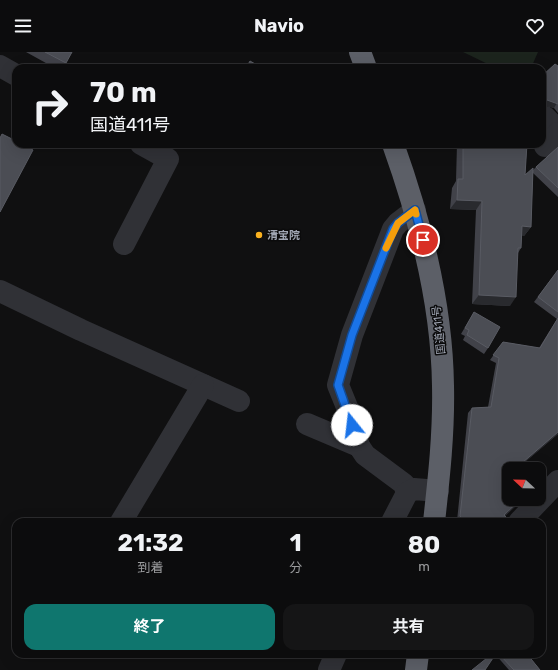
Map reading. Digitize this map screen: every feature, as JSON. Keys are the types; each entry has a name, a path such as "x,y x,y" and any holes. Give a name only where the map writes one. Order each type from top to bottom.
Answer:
{"highway":[{"path":"360,52 364,64"},
{"name":"国道411号","path":"394,148 415,210 438,314 442,360 443,414 438,491 435,518"},
{"path":"416,670 418,658"}],"street":[{"path":"0,66 12,73"},
{"path":"124,244 172,151 159,148"},
{"path":"407,492 404,484 365,455 359,446 349,412 338,385 352,335 393,229 398,223 415,210"},
{"path":"0,291 239,401"},
{"path":"123,518 203,385"},
{"path":"307,424 359,446"},
{"path":"523,518 558,481"},
{"path":"394,518 407,492 414,489 438,491"},
{"path":"329,670 334,658"}],"shaded area":[{"path":"463,52 538,52 533,64 488,64"}],"building":[{"path":"45,52 72,52 66,63"},
{"path":"250,61 255,64 248,64"},
{"path":"555,64 558,66 558,104 546,99 546,72"},
{"path":"2,134 12,139 12,148 29,148 33,150 0,212 0,138"},
{"path":"558,147 558,188 536,167"},
{"path":"463,148 527,148 525,175 533,168 531,227 522,226 521,248 518,248 516,297 479,295 482,201 457,200 458,179 463,179"},
{"path":"558,270 558,312 538,297"},
{"path":"474,312 500,327 488,348 467,335 469,330 465,328"},
{"path":"558,318 558,432 523,462 502,462 502,506 514,506 504,515 506,517 505,518 462,518 460,516 472,408 491,407 499,358 493,355 503,342 540,348"},
{"path":"487,658 493,658 485,670 472,670"},
{"path":"503,658 530,658 540,670 514,670"}],"slow traffic":[{"path":"386,248 393,229 398,223 415,210 416,214"}],"place":[{"name":"清宝院","path":"259,235"}],"route":[{"path":"352,425 349,412 338,385 352,335 393,229 398,223 415,210 423,240"}]}
